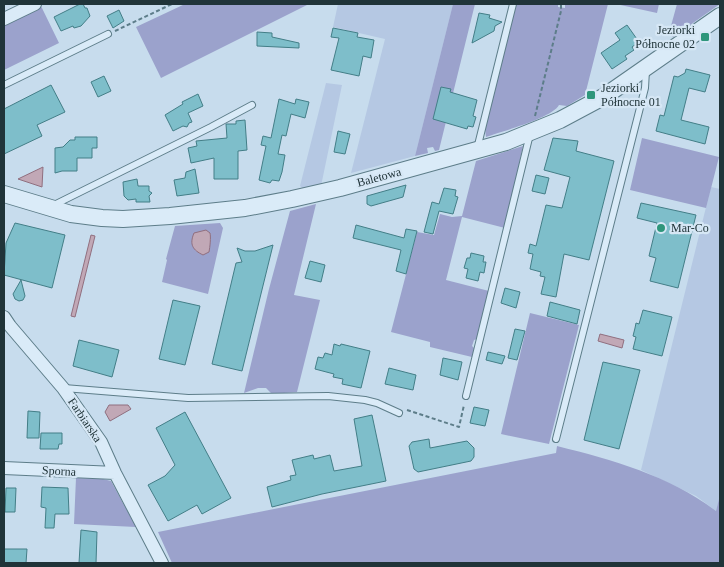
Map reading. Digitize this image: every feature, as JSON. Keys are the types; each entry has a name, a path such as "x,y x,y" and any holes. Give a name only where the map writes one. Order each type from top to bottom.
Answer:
{"street":[{"path":"4,19 34,4"},
{"name":"Baletowa","path":"4,194 48,208 87,216 123,219 245,208 292,200 476,150 531,132 560,120 599,99 720,16"},
{"name":"Farbiarska","path":"4,317 63,388 101,442 162,563"},
{"name":"Sporna","path":"4,468 115,473"}],"lane":[{"path":"476,150 513,4"},
{"path":"4,85 108,34"},
{"path":"556,439 645,88 646,68"},
{"path":"48,208 252,105"},
{"path":"466,396 531,132"},
{"path":"63,388 188,398 328,396 366,400 377,403 399,414"}],"path":[{"path":"108,34 172,4"},
{"path":"531,132 561,11 561,4"},
{"path":"392,410 393,405 459,427 466,396"}],"shaded area":[{"path":"185,4 309,4 161,78 136,27"},
{"path":"338,4 453,4 415,156 351,173 385,39 333,27"},
{"path":"453,4 475,4 439,150 435,151 433,147 427,148 428,153 415,156"},
{"path":"516,4 558,4 558,7 565,8 565,4 608,4 585,95 567,106 559,105 547,115 486,137 485,129"},
{"path":"616,4 659,4 657,13"},
{"path":"677,4 720,4 673,37 669,33"},
{"path":"41,6 59,43 4,70 4,24"},
{"path":"326,83 342,85 321,186 304,189 300,186"},
{"path":"642,138 719,157 706,208 630,190"},
{"path":"523,146 505,228 462,217 446,280 489,291 477,339 474,340 472,346 474,348 472,357 430,347 430,342 391,332 417,232 434,235 440,214 452,217 462,216 476,161"},
{"path":"43,167 42,187 18,179"},
{"path":"711,187 720,189 720,495 716,511 696,496 641,470"},
{"path":"316,204 294,295 320,300 297,392 272,394 266,388 258,388 244,393 290,211"},
{"path":"220,223 223,228 208,294 162,282 175,226"},
{"path":"206,230 210,233 210,247 209,252 203,255 194,249 192,241 194,233"},
{"path":"91,235 95,236 75,317 71,316"},
{"path":"530,313 579,325 549,444 501,434"},
{"path":"600,334 624,340 622,348 598,341"},
{"path":"109,405 128,405 131,409 110,421 105,412"},
{"path":"557,446 620,463 660,479 680,488 716,511 720,495 720,563 172,563 158,532 556,453"},
{"path":"76,478 111,481 136,527 74,524"}],"building":[{"path":"80,4 87,8 90,16 81,26 74,28 73,26 61,31 54,17"},
{"path":"119,10 124,21 113,28 107,16"},
{"path":"479,13 490,15 489,18 502,22 495,26 494,31 472,43"},
{"path":"627,25 639,42 632,47 634,50 625,56 627,59 612,69 601,53 620,40 615,33"},
{"path":"333,28 358,33 357,37 374,40 371,58 363,56 359,76 331,70 339,38 331,37"},
{"path":"257,32 272,33 272,37 299,43 299,48 257,46"},
{"path":"686,69 710,75 705,92 689,88 681,120 709,127 705,144 656,131 660,115 664,116 674,76 678,77 685,73"},
{"path":"104,76 111,91 98,97 91,82"},
{"path":"51,85 65,112 37,125 42,136 4,154 4,109"},
{"path":"441,87 451,89 450,92 477,100 473,116 476,117 473,127 468,126 467,129 433,119"},
{"path":"198,94 203,106 188,113 192,122 187,127 183,126 173,131 165,115 183,104 182,102"},
{"path":"279,99 295,104 296,99 309,102 305,118 291,114 286,136 282,135 278,154 285,155 282,172 279,181 272,180 270,183 259,180 266,146 261,145 263,136 271,138"},
{"path":"245,120 247,150 238,151 238,179 214,179 214,158 191,163 188,148 197,146 196,141 227,138 226,124 236,124 236,121"},
{"path":"338,131 350,134 345,154 334,152"},
{"path":"75,137 97,137 97,148 92,148 92,158 77,158 77,171 55,173 55,148 63,147 70,140 75,140"},
{"path":"553,138 578,141 576,151 614,161 589,260 564,254 556,297 541,294 545,277 540,276 541,272 530,269 533,254 528,253 530,244 536,246 546,205 562,208 570,177 544,170"},
{"path":"195,169 199,193 177,196 174,180 185,178 186,172"},
{"path":"536,175 549,178 545,194 532,191"},
{"path":"137,179 138,186 149,186 149,191 152,193 149,196 150,202 136,202 136,199 128,200 124,196 123,182"},
{"path":"406,185 403,197 371,206 367,204 367,196"},
{"path":"444,188 456,190 455,196 458,197 453,214 439,211 433,234 424,232 432,202 439,204"},
{"path":"641,203 696,215 678,288 650,281 656,258 649,256 657,223 637,218"},
{"path":"15,223 65,235 52,288 4,275 6,243"},
{"path":"356,225 404,238 406,229 417,231 406,274 396,271 401,250 353,238"},
{"path":"273,245 242,371 212,364 236,263 242,262 237,248 245,251 255,251"},
{"path":"471,253 484,256 483,262 486,262 484,273 480,272 478,281 466,278 468,269 464,268 467,258 470,258"},
{"path":"310,261 325,265 321,282 305,278"},
{"path":"21,280 25,296 23,300 19,301 15,299 13,294"},
{"path":"505,288 520,292 516,308 501,303"},
{"path":"173,300 200,306 185,365 159,359"},
{"path":"550,302 580,310 577,324 547,316"},
{"path":"643,310 672,317 662,356 633,349 636,337 633,336 636,323 639,324"},
{"path":"515,329 525,331 517,360 508,358"},
{"path":"79,340 119,350 112,377 73,366"},
{"path":"334,344 370,351 361,388 342,384 343,379 333,377 334,374 315,369 318,357 323,358 325,353 332,355"},
{"path":"488,352 505,356 502,364 486,360"},
{"path":"443,358 462,362 458,380 440,375"},
{"path":"603,362 640,370 619,449 584,440"},
{"path":"389,368 416,375 413,390 385,384"},
{"path":"474,407 489,410 485,426 470,423"},
{"path":"28,411 40,412 39,438 27,438"},
{"path":"185,412 231,498 202,514 197,505 168,521 148,485 165,476 175,465 156,428"},
{"path":"372,415 386,481 322,494 272,507 267,487 291,480 290,476 296,475 292,460 313,455 314,459 330,455 334,471 362,466 354,419"},
{"path":"41,433 62,433 62,444 59,444 58,449 40,449"},
{"path":"429,439 430,448 467,441 474,448 474,457 471,461 418,472 414,469 409,446 412,442"},
{"path":"42,487 68,488 69,514 55,514 54,528 45,528 46,508 41,507"},
{"path":"6,488 16,488 15,512 5,512"},
{"path":"81,530 97,532 96,563 79,563"},
{"path":"4,549 27,549 26,563 4,563"}],"place":[{"name":"Jeziorki Północne 02","path":"705,37"},
{"name":"Jeziorki Północne 01","path":"591,95"},
{"name":"Mar-Co","path":"661,228"}]}
